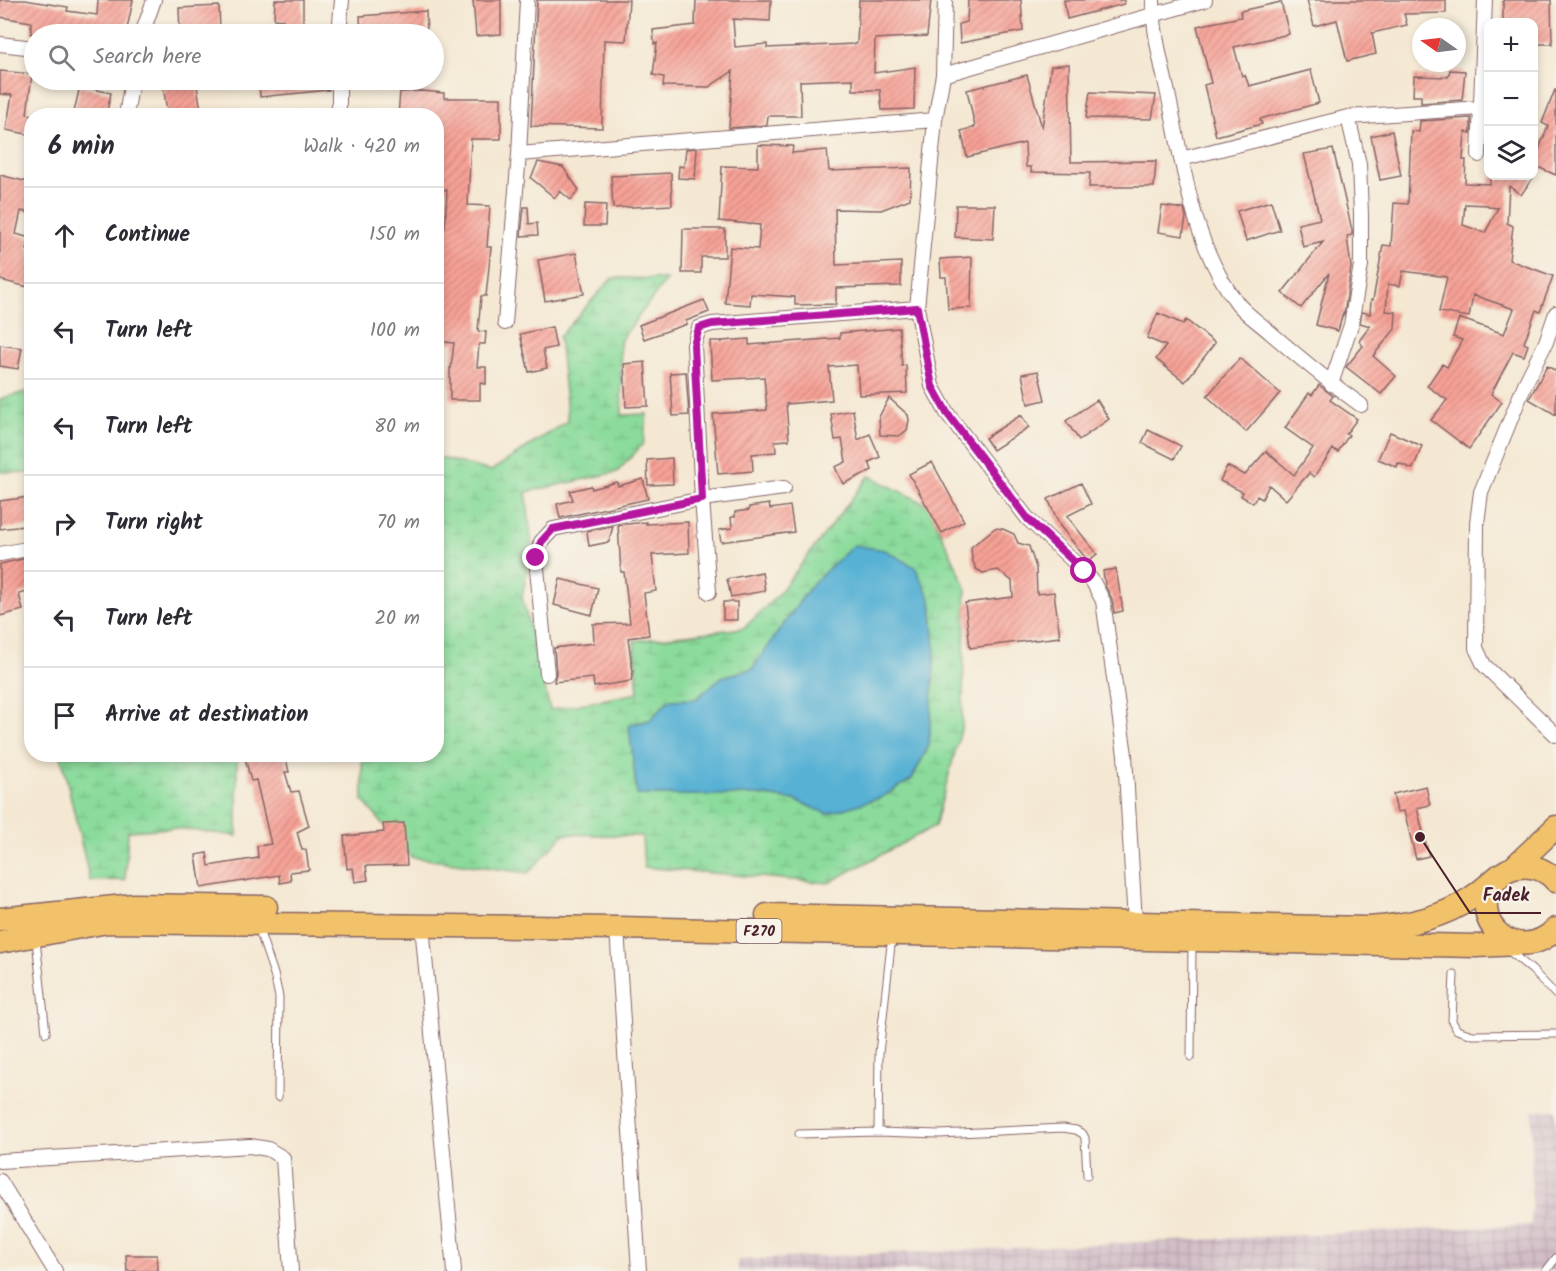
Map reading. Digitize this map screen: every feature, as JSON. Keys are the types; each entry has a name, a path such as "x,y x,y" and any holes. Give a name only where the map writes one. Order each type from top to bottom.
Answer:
{"main road":[{"name":"F270","path":"1510,944 1494,929 1487,915 1486,900 1491,886 1556,827"},
{"path":"1507,871 1526,866 1538,868 1556,881"},
{"name":"F270","path":"0,919 134,905 1368,928 1402,926 1451,910 1507,871"},
{"name":"F270","path":"0,942 107,922 617,928 1476,946 1534,944 1547,938 1556,929"}],"street":[{"path":"146,24 154,0"},
{"path":"340,24 342,0"},
{"path":"505,323 519,154 527,0"},
{"path":"945,0 943,75 935,120 917,308 932,386 947,413 1028,519 1084,571 1103,601 1125,756 1135,922"},
{"path":"943,75 1153,7 1205,0"},
{"path":"1479,155 1485,0"},
{"path":"1153,7 1181,159 1197,224 1216,270 1239,305 1331,384 1361,405"},
{"path":"0,45 24,47"},
{"path":"127,108 130,90"},
{"path":"339,90 339,108"},
{"path":"1181,159 1348,117 1480,108"},
{"path":"1331,384 1352,325 1361,266 1359,164 1348,117"},
{"path":"519,154 935,120"},
{"path":"709,592 694,345 699,328 712,324 917,308"},
{"path":"1556,313 1551,345 1525,384 1481,492 1477,523 1476,648 1484,665 1556,735"},
{"path":"547,674 536,558 541,542 553,529 702,499 784,488"},
{"path":"0,554 24,550"},
{"path":"422,925 453,1271"},
{"path":"617,928 639,1271"},
{"path":"0,1161 250,1146 267,1149 283,1158 291,1271"},
{"path":"0,1181 55,1271"}],"lane":[{"path":"256,922 274,974 279,997 278,1097"},
{"path":"36,934 46,1033"},
{"path":"878,1132 879,1053 892,934"},
{"path":"1191,1057 1192,940"},
{"path":"1510,944 1519,958 1556,995"},
{"path":"1454,974 1452,1021 1457,1030 1473,1035 1556,1034"},
{"path":"799,1134 878,1132 939,1134 1020,1129 1072,1129 1083,1134 1085,1138 1087,1175"},
{"path":"1546,1271 1556,1258"}],"shaded area":[{"path":"1556,1110 1556,1271 738,1271 738,1260 1531,1225 1532,1111"}],"green space":[{"path":"612,278 667,279 620,341 622,415 647,414 643,444 617,472 526,492 532,546 522,597 550,710 638,693 634,641 744,628 777,596 869,476 928,505 966,587 962,726 935,826 828,883 644,867 642,836 564,834 528,873 411,857 363,801 362,762 444,762 444,459 491,471 568,421 559,337","holes":["812,584 931,600 935,648 929,745 912,779 882,797 827,814 795,800 758,795 637,795 629,725 650,720 669,700 696,699 722,677 752,669"]},
{"path":"24,392 24,473 0,472 0,399"},
{"path":"63,762 237,762 237,836 173,828 128,831 125,880 90,881"}],"water":[{"path":"854,545 885,550 915,567 931,600 935,648 929,745 912,779 882,797 827,814 795,800 758,795 637,795 629,725 650,720 669,700 696,699 722,677 752,669 812,584"}],"building":[{"path":"0,0 25,0 68,7 67,11 97,15 98,0 133,0 128,24 31,24 31,22 0,17"},
{"path":"275,0 303,0 303,24 283,24 283,20 274,19"},
{"path":"473,0 501,0 501,34 476,36"},
{"path":"537,0 629,0 626,41 604,40 602,128 531,126"},
{"path":"696,0 771,0 770,21 733,19 735,47 767,44 767,48 854,44 857,43 859,0 931,0 927,36 875,39 874,73 915,67 914,109 882,110 880,90 853,90 853,79 800,81 801,116 768,116 767,125 729,128 733,71 709,87 663,86 664,77 653,75 657,43 654,44 653,30 695,25"},
{"path":"968,0 1021,0 1023,31 960,43 959,24 967,22"},
{"path":"1064,0 1124,0 1124,4 1067,19"},
{"path":"1307,0 1446,0 1446,13 1404,14 1407,25 1372,33 1376,54 1347,61 1337,20 1314,26"},
{"path":"1503,0 1551,0 1552,44 1538,44 1538,18 1503,18"},
{"path":"1281,2 1289,34 1234,47 1242,76 1245,75 1249,86 1311,70 1319,103 1260,119 1262,124 1216,136 1204,85 1211,83 1197,26 1241,17 1240,11"},
{"path":"219,6 220,24 180,24 179,8"},
{"path":"426,11 427,24 360,24 360,16"},
{"path":"1069,64 1071,162 1156,161 1154,187 1089,187 1090,173 1031,172 1031,167 1026,167 1025,143 967,157 961,131 975,127 967,90 1027,75 1042,128 1051,66"},
{"path":"0,71 24,73 24,90 30,90 28,108 24,108 24,133 6,130 12,95 0,94"},
{"path":"1449,72 1465,72 1462,100 1421,103 1421,96 1413,96 1414,76 1448,77"},
{"path":"79,90 111,93 108,108 75,108"},
{"path":"164,90 198,90 201,108 167,108"},
{"path":"260,90 329,90 260,97"},
{"path":"1556,90 1556,175 1538,167 1538,149 1548,126 1542,123"},
{"path":"400,92 444,93 444,98 501,98 501,139 471,139 468,205 490,206 487,247 491,247 486,296 481,296 478,331 486,332 485,344 479,344 477,367 486,367 486,384 480,383 480,400 450,400 450,368 454,343 444,342 444,227 447,190 444,190 444,108 399,108"},
{"path":"1090,92 1156,95 1152,119 1086,118"},
{"path":"1471,118 1471,133 1465,132 1463,160 1466,160 1465,183 1490,184 1490,180 1531,180 1521,195 1509,186 1507,223 1513,226 1509,260 1553,276 1540,312 1536,310 1524,343 1528,345 1524,356 1513,352 1491,394 1502,402 1469,449 1431,420 1447,400 1427,386 1442,364 1447,367 1462,340 1453,337 1459,318 1504,334 1514,309 1473,295 1469,317 1439,312 1447,277 1403,271 1400,286 1388,284 1386,311 1396,312 1395,329 1373,356 1396,376 1381,394 1346,367 1363,346 1359,341 1370,326 1360,323 1362,312 1370,314 1383,245 1391,246 1394,203 1408,204 1411,131 1419,132 1420,121","holes":["1465,204 1488,205 1488,207 1498,208 1485,233 1463,225"]},
{"path":"1392,131 1401,176 1380,180 1371,136"},
{"path":"758,145 793,146 792,153 827,150 829,171 911,168 910,199 881,210 835,209 836,265 901,262 901,286 836,288 836,304 795,305 795,297 751,294 750,305 725,303 730,247 758,249 760,225 719,221 722,166 758,167"},
{"path":"697,148 695,179 678,178 679,166 684,167 686,149"},
{"path":"1333,149 1352,230 1352,235 1347,236 1351,267 1344,315 1343,313 1338,331 1316,325 1329,273 1301,308 1282,293 1323,242 1303,247 1298,224 1320,219 1304,154"},
{"path":"538,162 563,167 579,190 571,200 560,191 555,198 531,178"},
{"path":"671,173 672,205 613,208 611,176"},
{"path":"0,175 24,181 24,212 21,211 16,234 24,236 24,286 0,280"},
{"path":"1271,201 1280,230 1246,241 1237,211"},
{"path":"585,204 606,205 605,226 584,226"},
{"path":"956,205 995,205 993,239 955,237"},
{"path":"1162,206 1184,209 1186,217 1183,236 1158,232"},
{"path":"524,207 528,207 529,224 537,223 538,235 521,236"},
{"path":"683,229 725,229 725,257 701,257 701,273 682,273"},
{"path":"576,253 584,294 545,301 538,260"},
{"path":"972,257 971,308 948,309 946,277 941,277 940,259"},
{"path":"704,300 709,312 686,321 687,324 644,339 639,325"},
{"path":"1158,313 1183,324 1186,320 1215,343 1185,382 1156,359 1166,346 1147,338"},
{"path":"552,327 556,347 543,350 547,368 529,372 520,334"},
{"path":"899,328 902,366 906,365 907,393 859,395 857,365 829,367 832,400 786,404 789,440 775,441 776,452 752,454 753,471 718,474 713,414 767,410 764,377 712,380 710,341 721,341 722,343 722,341 749,339 749,345 840,338 840,333"},
{"path":"0,345 22,348 18,369 0,366"},
{"path":"1240,358 1280,393 1246,432 1207,396"},
{"path":"645,362 648,406 626,407 624,364"},
{"path":"1547,366 1556,371 1556,415 1529,399"},
{"path":"1038,371 1045,400 1028,404 1022,374"},
{"path":"686,372 689,415 673,416 670,373"},
{"path":"1319,385 1333,396 1330,400 1357,419 1346,434 1349,435 1338,452 1333,449 1314,477 1309,473 1286,500 1269,485 1262,499 1257,496 1253,503 1241,496 1243,492 1220,481 1227,466 1245,475 1266,451 1294,475 1313,448 1285,428 1309,393 1312,395"},
{"path":"889,398 908,415 907,430 899,436 880,435 879,417"},
{"path":"1097,400 1109,419 1079,440 1066,421"},
{"path":"853,410 858,440 870,434 880,457 869,462 872,470 843,484 835,467 846,462 842,439 835,440 831,414"},
{"path":"1021,415 1029,427 993,450 985,438"},
{"path":"1148,430 1181,446 1174,459 1142,443"},
{"path":"1390,432 1422,446 1413,469 1398,463 1397,467 1378,459"},
{"path":"672,458 673,484 648,485 647,460"},
{"path":"932,462 964,521 942,533 909,474"},
{"path":"643,479 648,499 560,518 557,504 573,500 570,491 591,486 592,489 617,482 618,486"},
{"path":"1081,483 1091,504 1067,516 1097,554 1088,561 1060,526 1048,499"},
{"path":"24,498 24,526 0,529 0,501"},
{"path":"769,504 770,509 790,506 794,532 721,542 719,530 732,528 731,517 735,517 735,512"},
{"path":"646,522 646,524 688,522 689,553 652,555 656,591 644,593 649,635 628,638 633,672 631,681 594,687 593,678 554,682 556,673 554,648 594,643 593,624 630,623 624,572 621,572 618,525"},
{"path":"613,526 609,542 589,546 587,531"},
{"path":"995,528 1014,534 1018,543 1029,546 1036,568 1037,594 1054,592 1060,637 970,648 965,603 1013,597 1012,581 998,570 983,573 976,569 972,559 971,547"},
{"path":"24,559 24,593 19,594 23,610 0,616 0,564"},
{"path":"1116,569 1123,611 1114,613 1103,571"},
{"path":"762,572 765,591 731,597 727,579"},
{"path":"560,579 598,588 592,615 554,605"},
{"path":"723,602 737,602 737,620 723,620"},
{"path":"246,762 287,762 289,772 285,772 291,792 299,791 309,826 297,832 302,850 306,850 309,870 290,872 291,881 280,883 279,875 201,888 196,855 207,853 209,866 258,858 257,846 271,844 256,780 251,781"},
{"path":"1426,786 1430,805 1417,808 1429,856 1416,859 1404,811 1397,812 1393,794"},
{"path":"404,823 407,865 366,866 368,880 355,882 353,868 347,869 344,836 384,832 383,824"},
{"path":"126,1255 157,1255 158,1271 127,1271"}],"place":[{"name":"Fadek","path":"1420,837"}],"route":[{"path":"536,558 541,542 553,529 702,499 694,345 699,328 712,324 917,308 932,386 947,413 1028,519 1064,555 1084,571"}]}
